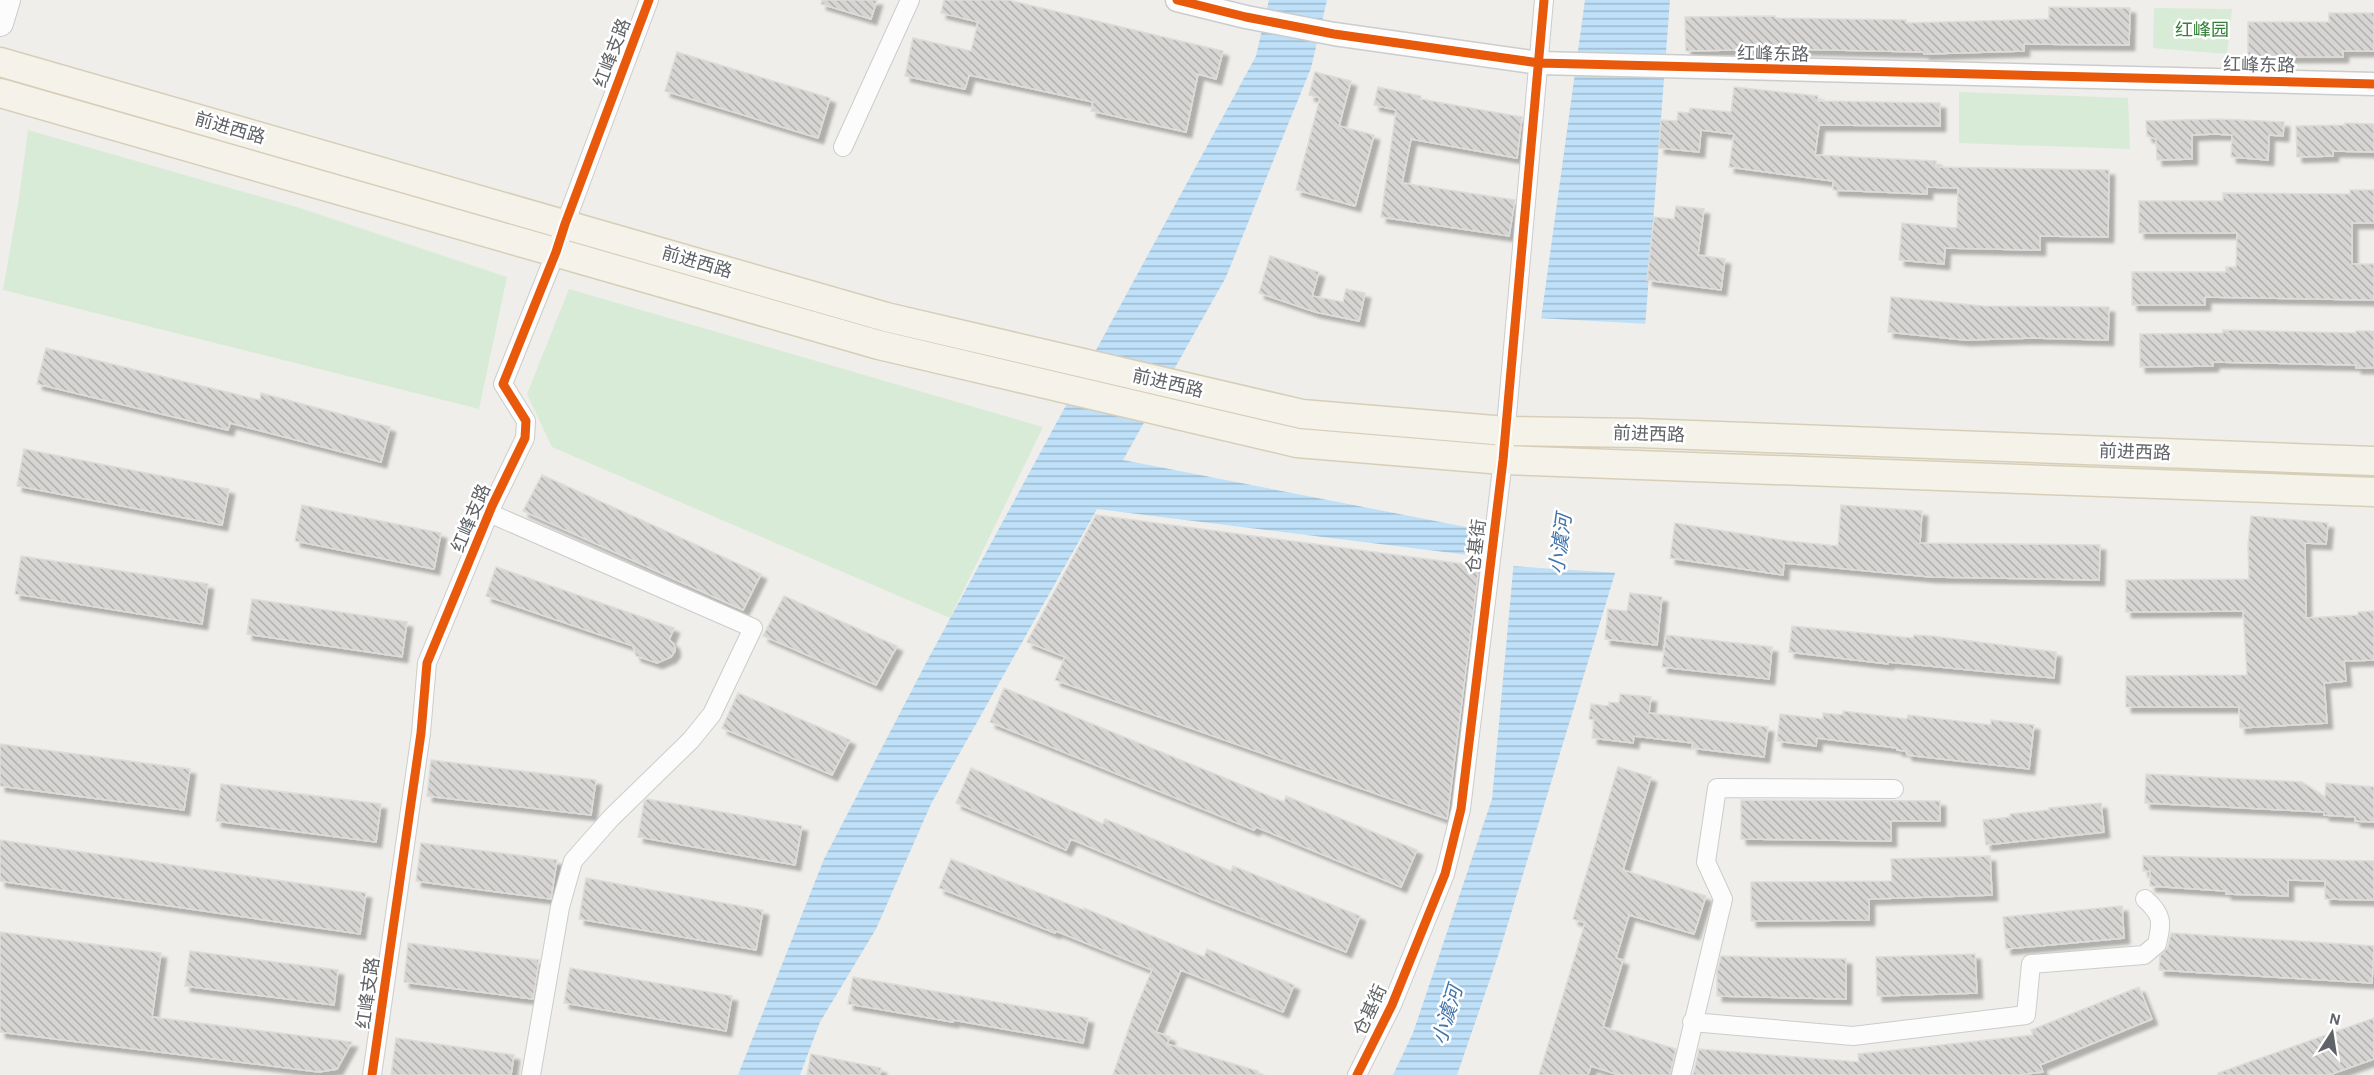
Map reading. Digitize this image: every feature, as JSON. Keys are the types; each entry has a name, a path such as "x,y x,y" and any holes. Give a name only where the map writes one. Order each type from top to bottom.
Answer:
{"main road":[{"path":"0,23 7,0"},
{"name":"前进西路","path":"0,62 886,316 1302,414 1515,431 1639,433 2374,461"},
{"name":"前进西路","path":"0,93 879,345 1297,443 1512,460 1634,466 2374,492"}],"street":[{"name":"红峰支路","path":"372,1075 421,733 427,663 489,513 525,438 526,421 502,384 556,252 649,0"},
{"path":"843,147 910,0"},
{"name":"红峰东路","path":"1177,0 1334,34 1550,64 2374,84"},
{"name":"仓基街","path":"1357,1075 1392,1005 1445,874 1461,809 1515,431 1550,64 1544,0"},
{"path":"489,513 753,628 712,714 691,740 610,818 573,861 560,908 531,1075"},
{"path":"1680,1075 1723,899 1706,862 1717,788 1894,789"},
{"path":"1692,1022 1853,1036 2026,1015 2031,963 2144,955 2157,944 2161,921 2156,909 2145,899"}],"green space":[{"name":"红峰园","path":"2154,8 2232,9 2227,54 2153,48"},
{"path":"1959,92 2128,98 2130,149 1959,143"},
{"path":"28,130 300,208 507,277 479,409 3,290"},
{"path":"569,289 1043,427 950,618 552,447 527,394"}],"water":[{"path":"1269,0 1327,0 1311,68 1226,277 1123,460 1471,528 1469,555 1097,509 931,804 876,929 820,1022 800,1075 738,1075 824,859 927,661 1256,56"},
{"name":"小澞河","path":"1585,0 1670,0 1643,354 1617,567 1498,956 1457,1075 1393,1075 1413,1033 1492,799 1514,560 1539,334"}],"pier":[{"path":"1538,318 1649,324 1619,573 1510,566"}],"building":[{"path":"822,0 877,0 871,19 821,4"},
{"path":"944,0 1008,0 1223,51 1216,79 1198,74 1186,132 1091,111 1093,102 969,75 965,89 905,76 913,38 971,51 978,22 941,13"},
{"path":"2049,7 2130,8 2129,45 2024,44 2024,51 1924,54 1924,52 1787,49 1686,51 1685,17 1775,16 1775,18 1906,20 1906,23 2049,19"},
{"path":"2329,13 2374,13 2374,51 2343,51 2343,57 2248,57 2248,22 2329,22"},
{"path":"677,52 830,98 818,138 665,91"},
{"path":"1315,72 1351,81 1339,126 1374,135 1355,206 1296,190 1320,98 1309,95"},
{"path":"1378,87 1421,96 1420,99 1522,117 1517,158 1411,139 1402,183 1515,200 1509,236 1381,217 1396,110 1374,105"},
{"path":"1734,87 1818,96 1818,101 1940,103 1940,126 1819,125 1815,155 1936,161 1936,167 2109,170 2108,237 2040,236 2040,250 1945,248 1944,264 1899,260 1902,223 1957,228 1958,188 1927,187 1927,194 1833,190 1833,181 1729,167 1734,134 1701,130 1699,152 1659,148 1661,120 1677,121 1678,112 1689,113 1690,108 1731,112"},
{"path":"2219,119 2284,122 2283,136 2269,135 2268,160 2231,157 2232,135 2215,134 2192,135 2192,159 2157,160 2156,139 2147,136 2146,121"},
{"path":"2345,123 2374,124 2374,152 2333,151 2333,156 2297,157 2296,126 2345,125"},
{"path":"2350,190 2374,190 2374,223 2352,223 2352,264 2374,264 2374,300 2205,297 2205,305 2132,305 2132,272 2226,272 2226,267 2236,267 2237,233 2139,233 2139,201 2223,201 2223,193 2350,194"},
{"path":"1676,206 1704,209 1698,255 1725,259 1721,290 1647,280 1654,217 1674,219"},
{"path":"1270,256 1319,272 1312,296 1343,302 1346,289 1365,293 1359,321 1315,312 1259,293"},
{"path":"1891,297 1983,306 2109,307 2108,340 2033,338 1965,340 1888,332"},
{"path":"2223,330 2356,333 2356,331 2374,331 2374,368 2356,368 2356,365 2213,362 2213,366 2140,367 2140,334 2223,333"},
{"path":"46,348 260,400 261,393 390,427 381,462 230,423 228,430 37,384"},
{"path":"24,449 229,489 222,525 17,486"},
{"path":"542,475 761,574 743,610 523,511"},
{"path":"302,505 441,533 434,569 295,541"},
{"path":"1841,505 1922,511 1920,543 2100,545 2099,580 1931,577 1784,563 1783,575 1670,558 1675,523 1788,541 1838,546"},
{"path":"1096,515 1479,566 1447,819 1055,680 1065,657 1027,642"},
{"path":"2251,516 2328,523 2326,544 2305,543 2306,618 2358,615 2358,612 2374,611 2374,660 2344,661 2346,681 2324,683 2327,723 2240,728 2239,707 2126,707 2126,676 2247,675 2243,611 2126,612 2126,580 2249,579 2248,545"},
{"path":"21,556 208,584 202,624 15,594"},
{"path":"496,567 674,628 669,640 674,644 675,651 671,657 657,663 636,656 633,646 486,596"},
{"path":"1630,593 1662,597 1657,645 1605,639 1608,609 1627,611"},
{"path":"784,596 897,646 876,685 763,636"},
{"path":"252,599 407,622 402,657 247,634"},
{"path":"1792,626 1913,638 1914,635 1932,636 2056,652 2054,678 1888,662 1888,664 1789,652"},
{"path":"1666,635 1772,647 1769,679 1662,667"},
{"path":"1004,688 1284,802 1286,796 1417,850 1401,887 1256,827 1254,830 990,722"},
{"path":"738,693 850,740 832,775 722,728"},
{"path":"1620,694 1651,697 1649,713 1768,727 1764,757 1692,748 1693,743 1634,736 1633,743 1592,738 1594,720 1589,719 1591,704 1609,706 1609,702 1619,703"},
{"path":"1843,711 1907,719 1908,715 1991,725 1991,720 2034,725 2029,769 1907,755 1906,751 1897,750 1897,748 1817,738 1816,746 1777,741 1780,714 1823,719 1823,713 1843,715"},
{"path":"0,744 190,769 184,810 0,786"},
{"path":"431,760 596,780 591,815 427,796"},
{"path":"1618,767 1651,777 1623,870 1706,896 1694,934 1629,915 1616,958 1623,960 1603,1027 1676,1049 1670,1075 1619,1075 1591,1066 1588,1075 1539,1075 1585,923 1573,919"},
{"path":"971,768 1103,824 1105,819 1231,871 1233,866 1360,916 1346,952 1219,902 1071,839 1066,850 956,803"},
{"path":"2146,774 2302,782 2325,797 2326,783 2374,787 2374,822 2355,821 2355,817 2324,815 2324,812 2145,803"},
{"path":"221,784 381,804 376,842 216,821"},
{"path":"647,799 802,826 795,865 638,837 644,802"},
{"path":"1741,800 1940,801 1940,821 1891,821 1891,841 1741,839"},
{"path":"2101,803 2104,832 1986,845 1983,820 2010,817 2010,814 2049,810 2049,808"},
{"path":"0,840 366,893 360,934 0,881"},
{"path":"421,843 557,860 551,899 416,881"},
{"path":"1990,856 1992,895 1869,899 1869,920 1751,921 1751,882 1892,881 1891,859"},
{"path":"2143,856 2374,861 2374,900 2325,899 2325,881 2288,880 2288,896 2226,894 2226,891 2150,886 2150,871 2143,871"},
{"path":"951,859 1084,910 1084,908 1204,957 1207,949 1294,985 1283,1012 1181,970 1156,1032 1170,1037 1167,1044 1258,1071 1258,1075 1113,1075 1134,1013 1152,970 1056,931 1055,933 939,888"},
{"path":"586,878 763,910 756,950 579,919"},
{"path":"2122,906 2124,938 2006,949 2003,917"},
{"path":"0,932 161,953 152,1017 352,1042 337,1069 319,1072 0,1032"},
{"path":"2171,933 2374,946 2372,983 2159,970 2160,956 2168,947"},
{"path":"408,943 539,960 533,999 404,982"},
{"path":"190,951 338,970 334,1005 185,986"},
{"path":"1975,954 1977,993 1877,996 1876,957"},
{"path":"1721,956 1846,959 1846,999 1717,996 1717,971"},
{"path":"570,968 732,996 726,1031 564,1003"},
{"path":"853,977 1088,1018 1083,1043 848,1004"},
{"path":"2139,987 2152,1019 2040,1065 2043,1072 2016,1075 1693,1075 1699,1049 1859,1062 1858,1054 2033,1035 2031,1030"},
{"path":"2374,1018 2374,1059 2329,1075 2218,1075 2218,1073"},
{"path":"396,1038 514,1055 511,1075 391,1075"},
{"path":"811,1054 881,1068 880,1075 807,1075"}],"cycle path":[{"path":"372,1075 421,733 427,663 492,506 525,438 526,421 503,384 556,252 649,0"},
{"path":"1177,0 1246,17 1334,34 1539,63 2374,84"},
{"path":"1357,1075 1392,1005 1445,874 1461,809 1503,460 1544,0"}]}
